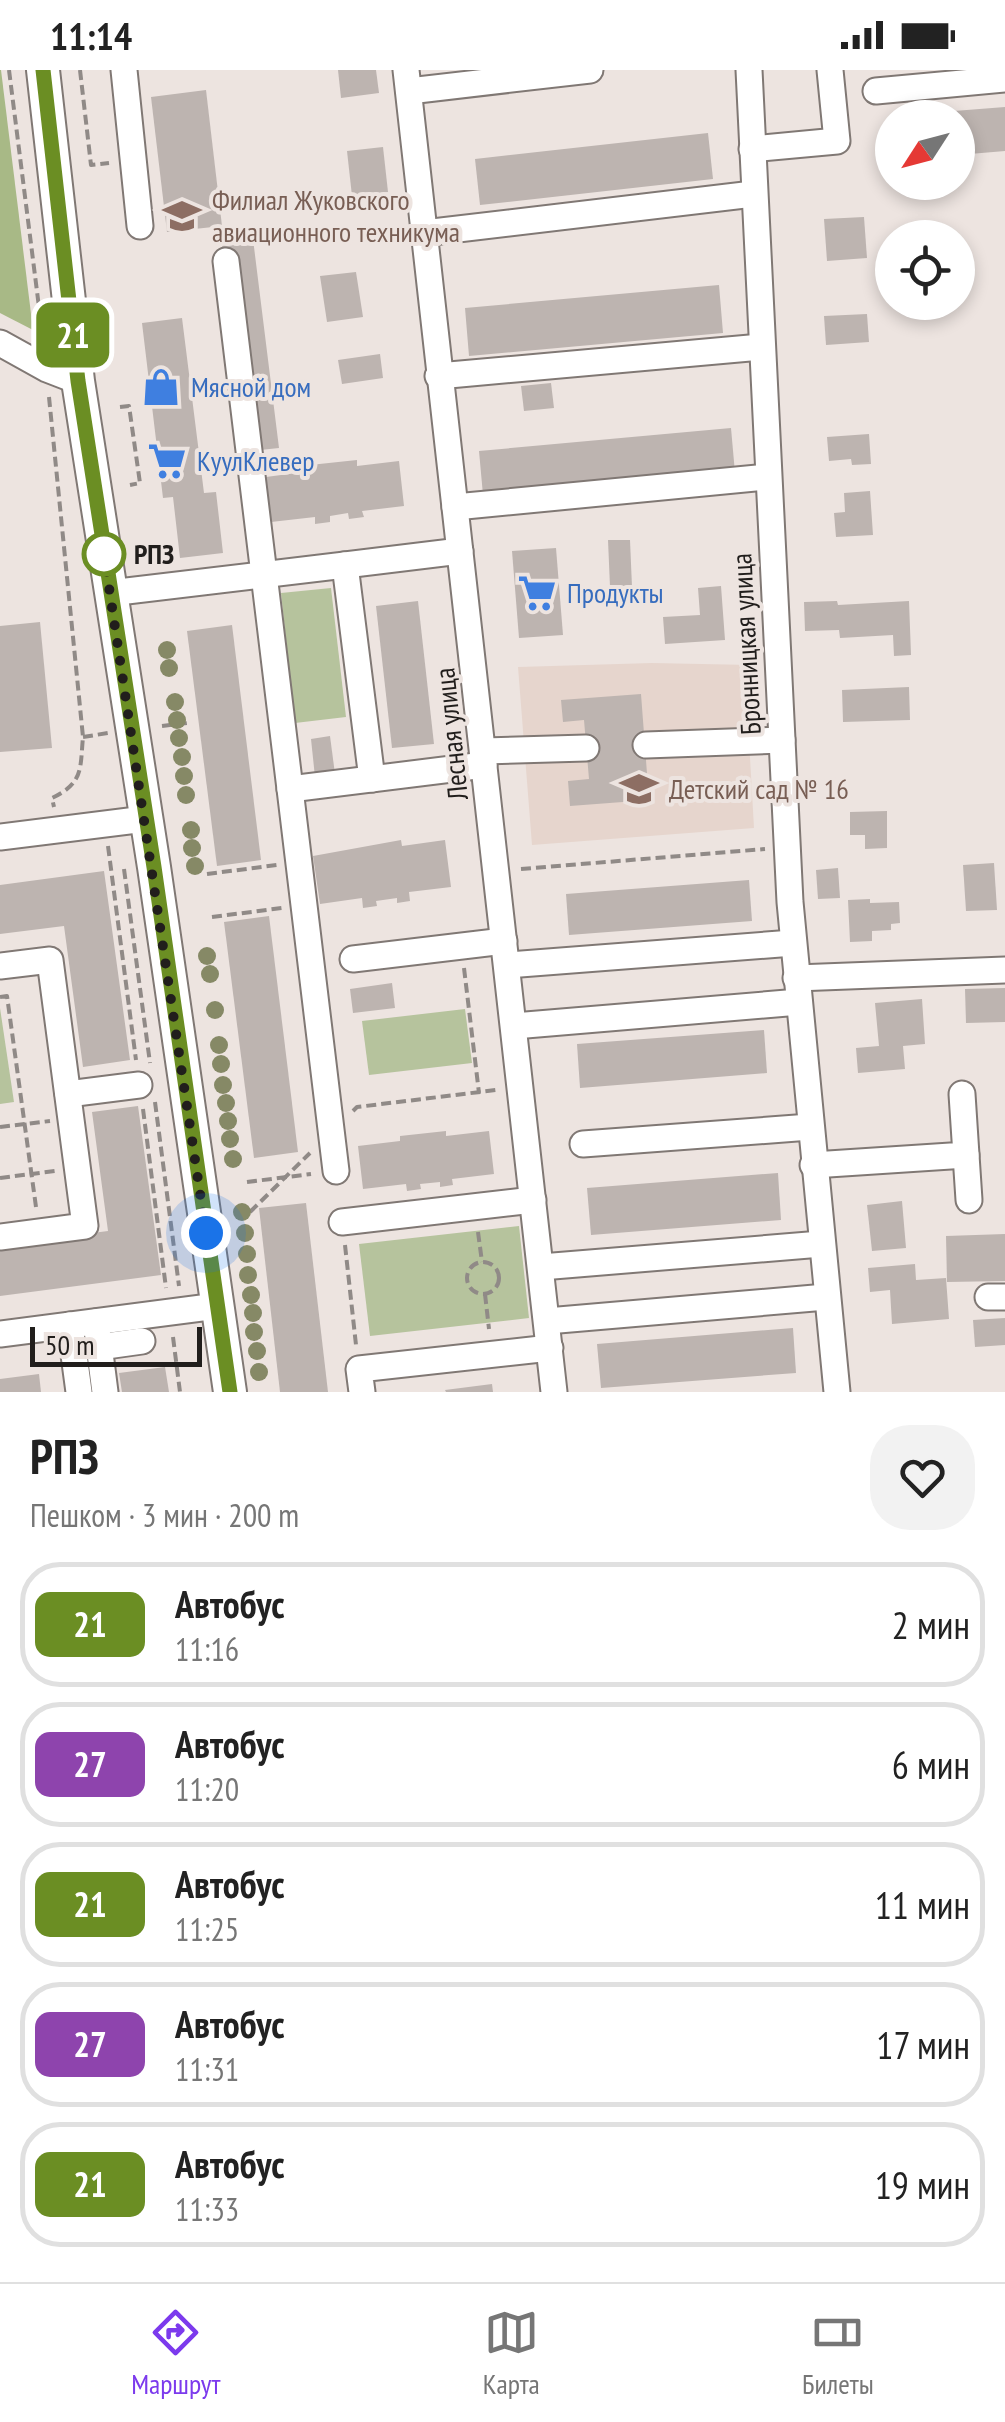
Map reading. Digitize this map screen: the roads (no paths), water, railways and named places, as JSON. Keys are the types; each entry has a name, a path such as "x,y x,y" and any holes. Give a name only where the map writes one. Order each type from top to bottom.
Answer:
{"main road":[{"path":"43,70 78,381 230,1392"}],"street":[{"path":"124,70 140,226"},
{"path":"407,80 590,70"},
{"name":"Бронницкая улица","path":"749,70 793,943 837,1392"},
{"path":"752,149 837,141 830,70"},
{"name":"Лесная улица","path":"407,80 554,1392"},
{"path":"876,91 1005,80"},
{"path":"424,233 753,194"},
{"path":"226,261 302,862 336,1171"},
{"path":"0,343 78,381"},
{"path":"438,376 761,347"},
{"path":"455,507 767,477"},
{"path":"110,593 460,551"},
{"path":"346,564 372,779"},
{"path":"646,745 782,740"},
{"path":"290,789 372,779 484,758 586,748"},
{"path":"0,837 146,819"},
{"path":"353,958 461,946 505,953 793,943"},
{"path":"0,966 50,960 85,1226 0,1237"},
{"path":"514,1026 798,990 1005,970"},
{"path":"70,1106 140,1084"},
{"path":"962,1094 969,1200"},
{"path":"583,1144 810,1127"},
{"path":"814,1164 966,1155"},
{"path":"342,1222 533,1200"},
{"path":"541,1267 821,1244"},
{"path":"547,1321 826,1297"},
{"path":"0,1334 88,1331 170,1312 217,1306"},
{"path":"88,1331 142,1341"},
{"path":"79,1392 88,1331"},
{"path":"88,1331 105,1392"},
{"path":"360,1381 492,1354 550,1348"}],"place":[{"name":"Филиал Жуковского авиационного техникума","path":"182,216"},
{"name":"Мясной дом","path":"161,387"},
{"name":"КуулКлевер","path":"167,461"},
{"name":"РПЗ","path":"104,554"},
{"name":"Продукты","path":"537,593"},
{"name":"Детский сад № 16","path":"639,789"}]}
